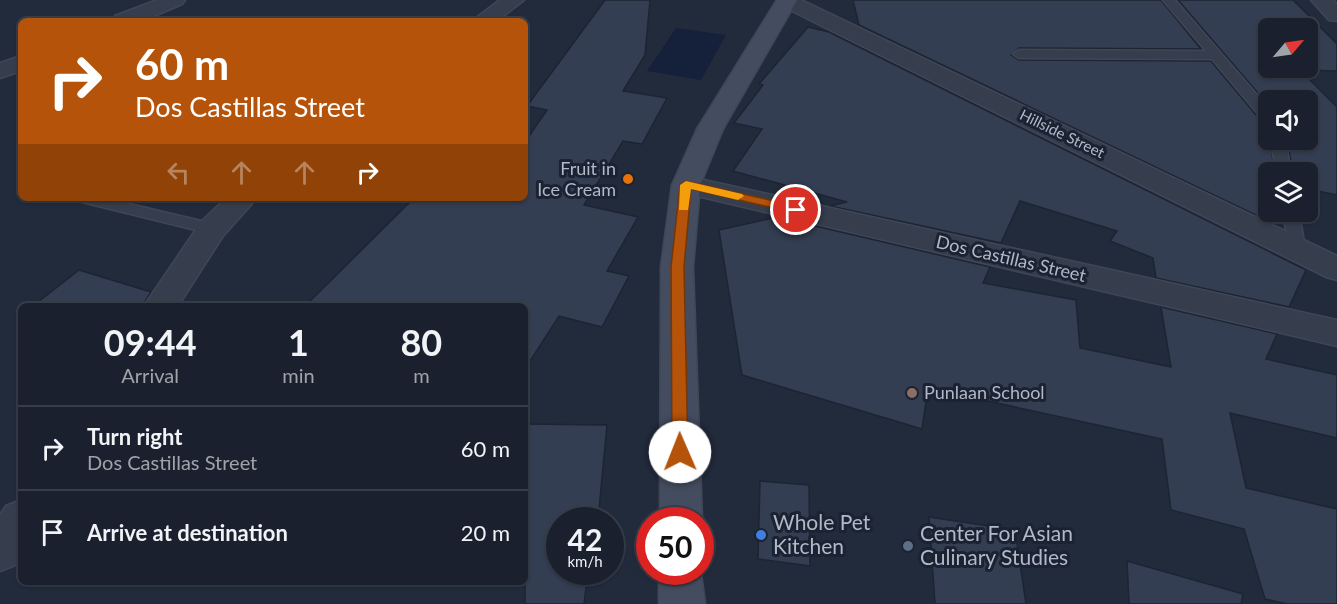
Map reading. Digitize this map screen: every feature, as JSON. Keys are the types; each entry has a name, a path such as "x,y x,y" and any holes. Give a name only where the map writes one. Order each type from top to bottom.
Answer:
{"main road":[{"path":"681,507 678,267 686,185 710,129 787,1"},
{"path":"681,585 681,604"}],"street":[{"path":"130,18 175,0"},
{"path":"487,18 514,0"},
{"path":"1321,0 1337,15"},
{"name":"Hillside Street","path":"787,1 1337,269"},
{"path":"0,71 18,64"},
{"name":"Dos Castillas Street","path":"686,185 1337,333"},
{"path":"163,303 212,229 240,201"},
{"path":"0,551 18,524"}],"lane":[{"path":"1169,0 1258,105"},
{"path":"1019,54 1216,55"},
{"path":"96,201 212,229"},
{"path":"1293,222 1297,249"}],"water":[{"path":"676,28 726,35 701,80 647,71"}],"building":[{"path":"605,0 650,0 645,55 623,91 667,98 642,144 623,141 584,205 638,217 607,271 629,276 602,327 559,316 528,364 528,303 308,303 411,201 528,201 528,138 547,110 528,105"},
{"path":"853,0 1161,0 1201,49 1019,48 1011,55 1019,60 1211,61 1258,117 1258,150 1272,150 1273,162 1258,162 1258,216 859,25"},
{"path":"1178,0 1293,0 1311,18 1258,18 1258,78 1313,78 1309,79 1337,107 1337,195 1318,191 1318,162 1291,162 1289,150 1318,150 1318,90 1258,90 1258,93"},
{"path":"1318,25 1337,44 1337,71 1318,70"},
{"path":"808,27 829,32 1306,270 1289,307 1156,278 1153,258 1110,241 1117,231 1020,201 1001,243 830,206 847,202 733,171 762,129 734,123 763,85 759,84"},
{"path":"777,217 990,267 983,283 1076,300 1080,348 1171,367 1161,307 1277,334 1266,359 1337,375 1337,438 1230,413 1246,488 1337,509 1337,604 1287,604 1265,599 1244,529 1171,510 1162,439 928,388 922,429 742,375 719,230"},
{"path":"79,270 151,292 144,303 37,303"},
{"path":"528,424 607,425 599,507 546,507 546,585 586,585 584,604 525,604 525,585 528,585"},
{"path":"760,481 809,485 810,566 758,559"},
{"path":"929,517 1015,530 1026,604 935,604"},
{"path":"1127,561 1243,594 1241,604 1129,604"}],"slow traffic":[{"path":"684,207 686,185 738,196"}],"place":[{"name":"Fruit in Ice Cream","path":"628,179"},
{"name":"Punlaan School","path":"912,393"},
{"name":"Whole Pet Kitchen","path":"761,535"},
{"name":"Center For Asian Culinary Studies","path":"908,546"}],"route":[{"path":"680,452 678,267 686,185 796,210"}]}
